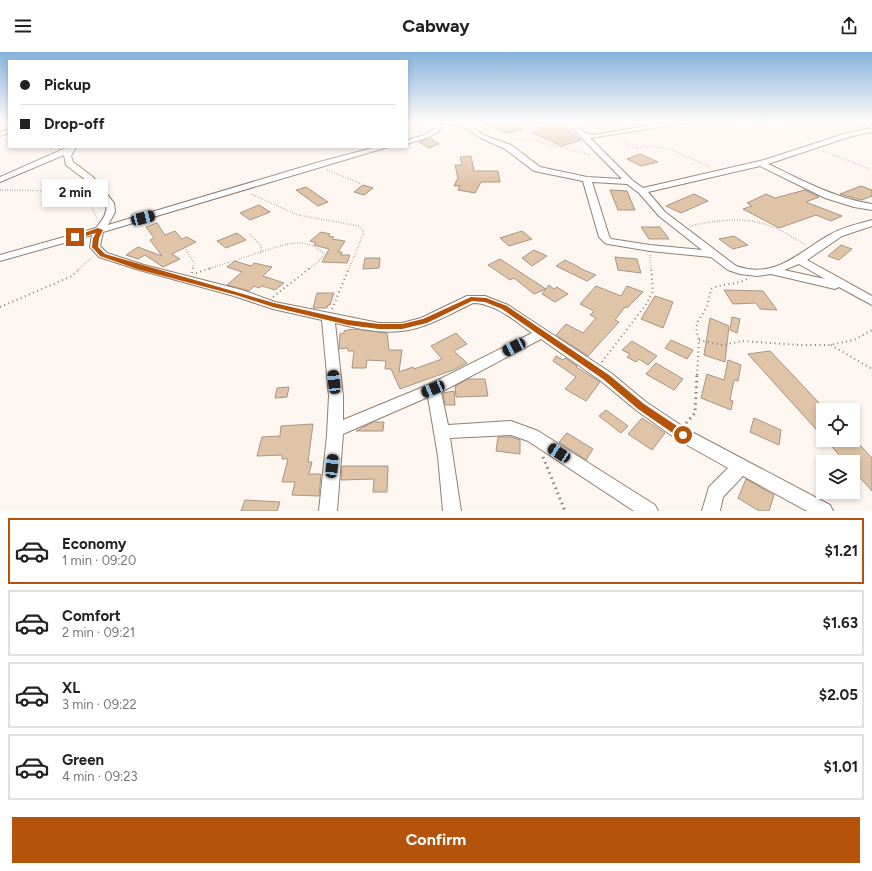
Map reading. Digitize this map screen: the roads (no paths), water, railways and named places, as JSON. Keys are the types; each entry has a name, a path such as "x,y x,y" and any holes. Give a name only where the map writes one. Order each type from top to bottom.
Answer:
{"street":[{"path":"497,142 508,148 537,169 587,179 628,182"},
{"path":"589,142 628,182 642,191 662,214 732,268 741,272 754,274 772,271 799,260 835,236 872,223"},
{"path":"642,191 723,173 827,142"},
{"path":"0,180 73,148"},
{"path":"73,148 67,156 68,163 90,179 112,207 111,213 96,238 95,247 102,255 117,260 187,276 266,303 328,318 379,327 402,327 425,321 454,308 463,302 481,298 504,308 606,377 641,406 675,429 824,511"},
{"path":"0,258 240,190 380,148"},
{"path":"761,163 831,197 849,204 872,207"},
{"path":"587,179 604,238 620,244 713,254"},
{"path":"799,260 872,301"},
{"path":"772,271 847,287"},
{"path":"328,318 336,396 335,430 328,511"},
{"path":"335,430 433,389 541,334"},
{"path":"433,389 441,432 452,511"},
{"path":"441,432 511,428 533,436 649,511"},
{"path":"711,511 715,493 741,466"}]}
